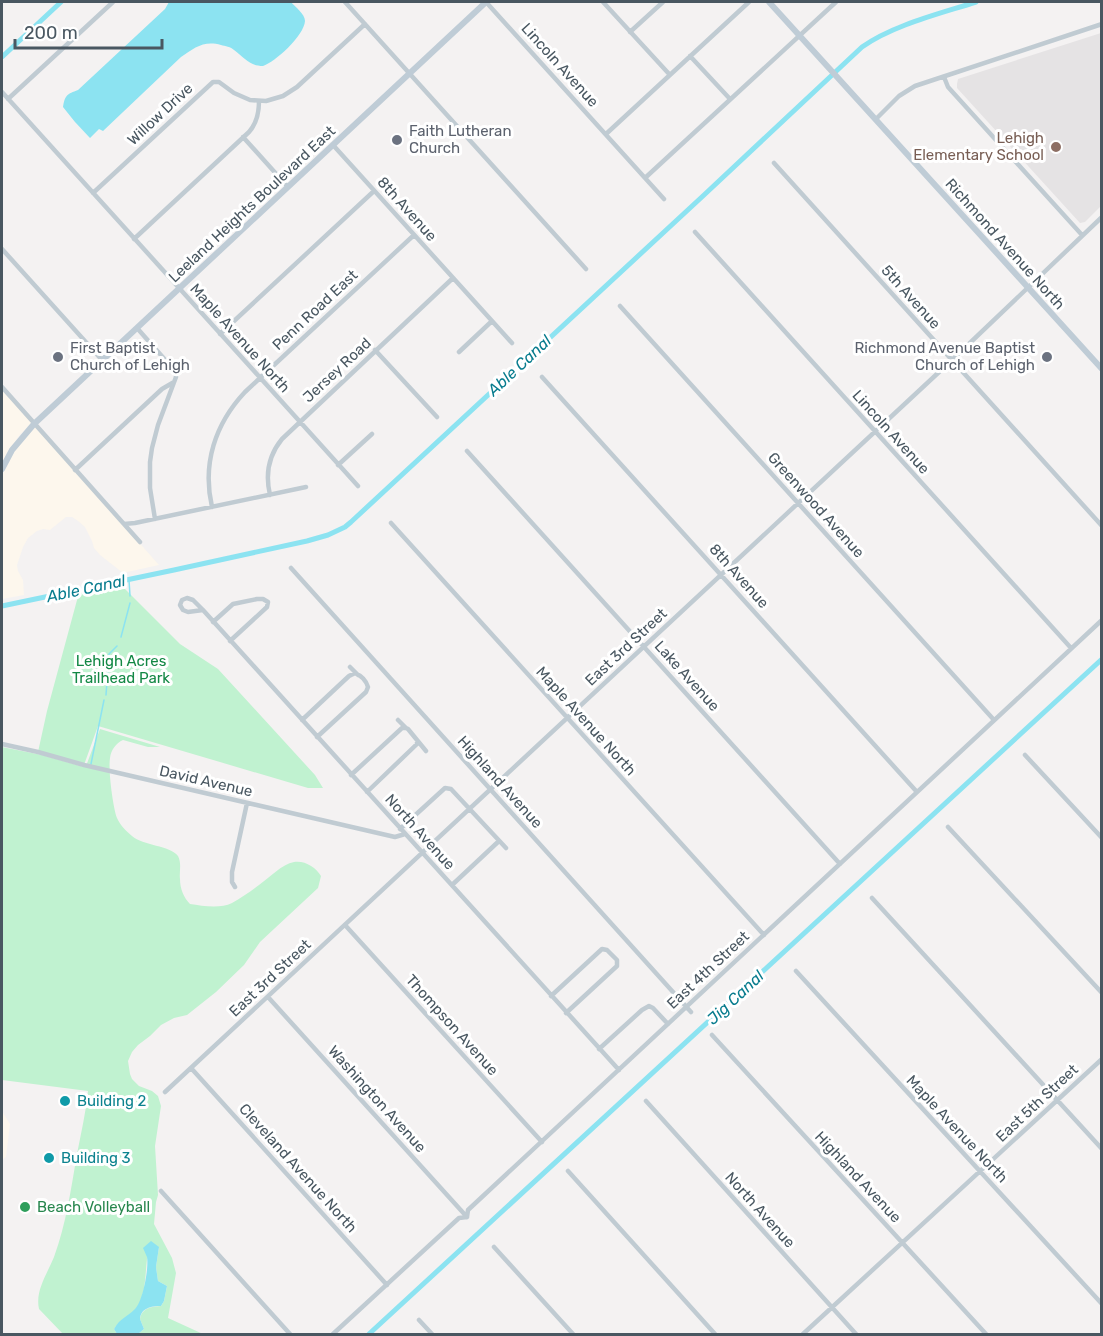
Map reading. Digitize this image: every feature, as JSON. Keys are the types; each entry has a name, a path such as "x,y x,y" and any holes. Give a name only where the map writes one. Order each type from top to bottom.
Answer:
{"main road":[{"name":"Leeland Heights Boulevard East","path":"2,469 12,450 34,424 486,2"},
{"name":"Richmond Avenue North","path":"769,2 1101,369"}],"street":[{"path":"8,99 113,2"},
{"path":"345,2 586,269"},
{"name":"Lincoln Avenue","path":"486,2 664,199"},
{"path":"603,2 670,75"},
{"path":"630,32 663,2"},
{"path":"606,134 748,2"},
{"path":"645,178 836,2"},
{"path":"134,239 243,137 255,123 259,101 275,99 292,91 365,24"},
{"path":"876,119 899,96 915,86 1101,24"},
{"path":"690,56 730,99"},
{"path":"944,77 948,87 1082,235"},
{"name":"Willow Drive","path":"93,193 213,82 219,82 239,96 259,101"},
{"name":"Maple Avenue North","path":"2,92 358,486"},
{"path":"243,137 288,187"},
{"name":"8th Avenue","path":"333,145 512,343"},
{"name":"5th Avenue","path":"774,163 1101,526"},
{"path":"220,334 374,191"},
{"name":"East 3rd Street","path":"165,1092 952,360 1101,217"},
{"name":"Lincoln Avenue","path":"695,232 1071,648"},
{"name":"Penn Road East","path":"212,507 208,474 211,451 223,421 232,406 414,235"},
{"path":"2,249 102,360"},
{"name":"Jersey Road","path":"270,495 268,472 271,456 277,444 453,278"},
{"name":"Greenwood Avenue","path":"620,306 994,720"},
{"path":"459,352 492,321"},
{"path":"137,328 175,371 176,377 152,448 150,488 155,519"},
{"path":"375,350 437,417"},
{"name":"8th Avenue","path":"542,377 917,792"},
{"path":"75,470 162,389 174,381"},
{"path":"2,387 140,542"},
{"path":"338,465 372,434"},
{"name":"Lake Avenue","path":"467,451 840,864"},
{"path":"124,524 306,487"},
{"name":"Maple Avenue North","path":"391,523 764,935"},
{"name":"Highland Avenue","path":"291,568 691,1012"},
{"name":"North Avenue","path":"203,610 188,612 180,605 182,600 187,598 193,600 203,610 619,1070"},
{"path":"213,622 233,604 257,599 268,602 267,607 230,641"},
{"name":"East 4th Street","path":"333,1335 459,1218 467,1217 468,1210 1101,620"},
{"path":"317,737 366,692 368,687 366,682 350,667"},
{"path":"302,720 350,676 355,673 358,675"},
{"path":"398,720 418,739 417,742 426,751"},
{"path":"351,775 402,728 406,728"},
{"path":"367,792 417,742"},
{"name":"David Avenue","path":"2,744 395,837 405,834"},
{"path":"1026,755 1101,837"},
{"path":"400,829 445,788 451,789 506,848"},
{"path":"235,887 231,877 247,803"},
{"path":"948,827 1101,993"},
{"path":"452,885 499,841"},
{"path":"872,898 1101,1149"},
{"name":"Thompson Avenue","path":"345,925 542,1142"},
{"path":"551,996 602,949 608,950 617,960 617,966 566,1013"},
{"name":"Maple Avenue North","path":"796,971 1101,1304"},
{"name":"Washington Avenue","path":"268,997 467,1217"},
{"path":"599,1049 648,1006 653,1008 668,1024"},
{"name":"Highland Avenue","path":"712,1035 986,1335"},
{"name":"East 5th Street","path":"803,1335 1101,1059"},
{"name":"Cleveland Avenue North","path":"191,1068 387,1285"},
{"name":"North Avenue","path":"646,1101 856,1335"},
{"path":"568,1171 715,1335"},
{"path":"161,1191 290,1335"},
{"path":"494,1247 573,1335"},
{"path":"419,1320 432,1335"}],"shaded area":[{"name":"Lehigh Elementary School","path":"1101,33 1101,206 1085,222 1080,223 957,88 957,84 958,79"},
{"path":"2,387 32,422 18,437 2,463"},
{"path":"36,426 159,565 123,573 94,548 85,527 72,517 66,517 50,530 37,531 28,538 17,565 23,580 24,595 2,599 2,476 14,452"},
{"path":"2,1111 10,1124 6,1157 2,1160"}],"green space":[{"name":"Lehigh Acres Trailhead Park","path":"118,582 180,644 218,669 315,775 323,788 308,788 98,726 84,765 38,752 80,589"},
{"path":"100,729 160,747 148,747 123,740 114,747 111,755 110,779 115,813 123,828 132,836 174,852 178,856 181,886 190,904 217,906 232,903 289,863 302,862 316,870 321,876 318,888 260,942 244,965 216,992 187,1015 174,1018 161,1025 138,1045 128,1061 132,1079 139,1086 158,1096 161,1106 155,1146 158,1195 154,1224 172,1258 176,1273 168,1318 203,1334 138,1334 144,1329 140,1319 144,1310 161,1306 164,1301 167,1286 158,1281 156,1267 159,1247 147,1256 144,1286 139,1305 114,1329 117,1334 63,1334 39,1309 40,1289 54,1257 65,1219 88,1091 2,1080 2,747 84,767"}],"water":[{"path":"169,2 291,2 302,13 305,21 300,34 288,48 263,66 250,63 226,46 204,44 195,48 181,57 103,131 99,129 90,138 63,107 66,97 78,90 165,9"},
{"path":"151,1241 159,1247 156,1267 158,1281 167,1286 164,1301 161,1306 150,1307 142,1312 140,1319 144,1329 138,1334 117,1334 114,1329 116,1325 135,1309 141,1299 147,1269 147,1257 143,1248"}],"waterway":[{"path":"2,57 61,2"},
{"name":"Able Canal","path":"2,606 307,541 345,527 862,47 902,26 976,2"},
{"path":"129,580 130,596"},
{"path":"121,637 130,603"},
{"path":"106,695 109,654 117,646"},
{"name":"Jig Canal","path":"369,1334 1102,659"},
{"path":"91,764 104,700"}],"place":[{"name":"Faith Lutheran Church","path":"397,140"},
{"name":"Lehigh Elementary School","path":"1056,147"},
{"name":"First Baptist Church of Lehigh","path":"58,357"},
{"name":"Richmond Avenue Baptist Church of Lehigh","path":"1047,357"},
{"name":"Building 2","path":"65,1101"},
{"name":"Building 3","path":"49,1158"},
{"name":"Beach Volleyball","path":"25,1207"}]}
